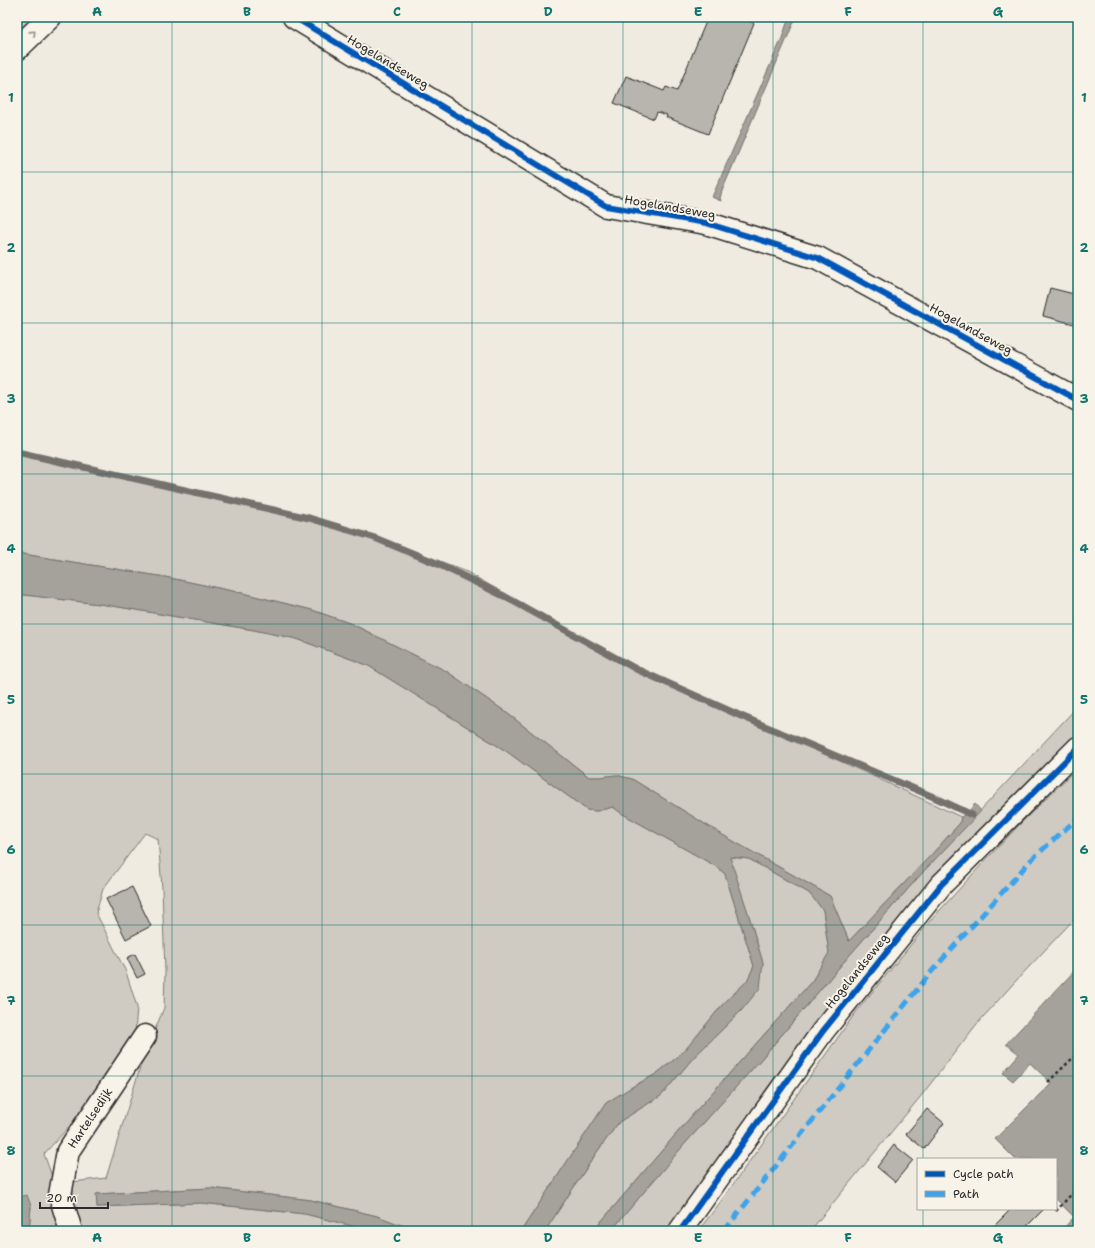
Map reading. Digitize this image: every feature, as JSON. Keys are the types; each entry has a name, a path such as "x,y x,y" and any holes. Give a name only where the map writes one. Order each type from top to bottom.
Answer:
{"street":[{"path":"17,49 50,17"},
{"name":"Hogelandseweg","path":"294,17 606,206 706,222 818,258 1078,400"},
{"name":"Hogelandseweg","path":"680,1231 823,1031 941,885 1078,748"},
{"name":"Hartelsedijk","path":"71,1231 60,1195 68,1151 145,1036"}],"path":[{"path":"1048,1082 1078,1053"},
{"path":"1057,1210 1078,1187"}],"shaded area":[{"path":"17,17 33,17 17,32"},
{"path":"789,17 796,17 722,191 720,198 721,201 712,197 782,38"},
{"path":"17,452 135,477 328,522 403,546 467,572 609,654 961,817 960,823 849,941 830,896 726,837 632,779 616,775 589,777 503,710 446,671 352,624 312,610 242,593 165,577 17,553"},
{"path":"17,553 165,577 242,593 312,610 352,624 446,671 503,710 589,777 616,775 632,779 726,837 830,896 849,941 960,823 961,817 975,804 981,811 923,872 848,957 763,1057 682,1147 611,1231 593,1231 695,1112 812,981 829,953 823,910 809,893 749,859 730,857 763,963 760,988 742,1010 693,1058 662,1095 619,1122 597,1152 545,1231 521,1231 606,1103 656,1074 676,1058 686,1049 723,1004 747,981 754,966 725,874 717,867 613,807 597,811 587,810 506,751 367,665 297,639 254,630 107,605 17,594"},
{"path":"17,594 107,605 254,630 297,639 367,665 506,751 587,810 597,811 613,807 717,867 725,874 754,966 747,981 723,1004 686,1049 676,1058 656,1074 606,1103 521,1231 417,1231 377,1216 311,1200 211,1188 97,1194 97,1207 201,1203 305,1214 372,1231 79,1231 73,1196 73,1182 106,1178 143,1058 164,1008 165,971 162,888 158,839 145,833 103,889 96,913 126,972 137,1007 135,1033 85,1109 44,1154 54,1182 64,1231 29,1231 31,1206 19,1197 17,1206"},
{"path":"1078,706 1078,737 994,819 674,1231 611,1231 682,1147 763,1057 923,872"},
{"path":"1078,767 1078,915 976,1025 921,1096 810,1231 698,1231 719,1204 856,1012 931,920 1022,822"},
{"path":"729,857 749,859 809,893 823,910 829,953 812,981 695,1112 593,1231 545,1231 597,1152 619,1122 662,1095 693,1058 742,1010 763,963"},
{"path":"1078,967 1078,1231 1061,1231 1074,1217 1057,1200 1057,1158 1014,1158 995,1139 1051,1083 1030,1063 1013,1081 1003,1073 1019,1054 1006,1044"},
{"path":"211,1188 311,1200 377,1216 417,1231 372,1231 305,1214 201,1203 97,1207 96,1194"},
{"path":"27,1195 31,1206 29,1231 17,1231 17,1206 19,1197"}],"building":[{"path":"708,17 739,17 754,23 708,134 666,117 667,115 657,112 654,119 614,103 626,76 664,91 666,87 677,91"},
{"path":"1050,288 1078,295 1078,325 1043,316"},
{"path":"132,887 151,926 126,939 106,899"},
{"path":"135,954 145,974 137,978 127,958"},
{"path":"927,1109 944,1123 924,1149 906,1134"},
{"path":"894,1145 913,1160 895,1182 877,1167"},
{"path":"1010,1210 1043,1210 1022,1231 989,1231"},
{"path":"48,1228 54,1228 55,1231 48,1231"}],"waterway":[{"path":"17,452 309,518 375,538 438,564 504,596 636,669 741,716 936,798 972,815"}],"marked path":[{"path":"724,1231 932,971 1031,860 1078,818"}],"cycle path":[{"path":"294,17 606,206 706,223 818,258 1078,400"},
{"path":"680,1231 823,1031 941,885 1078,748"}]}
